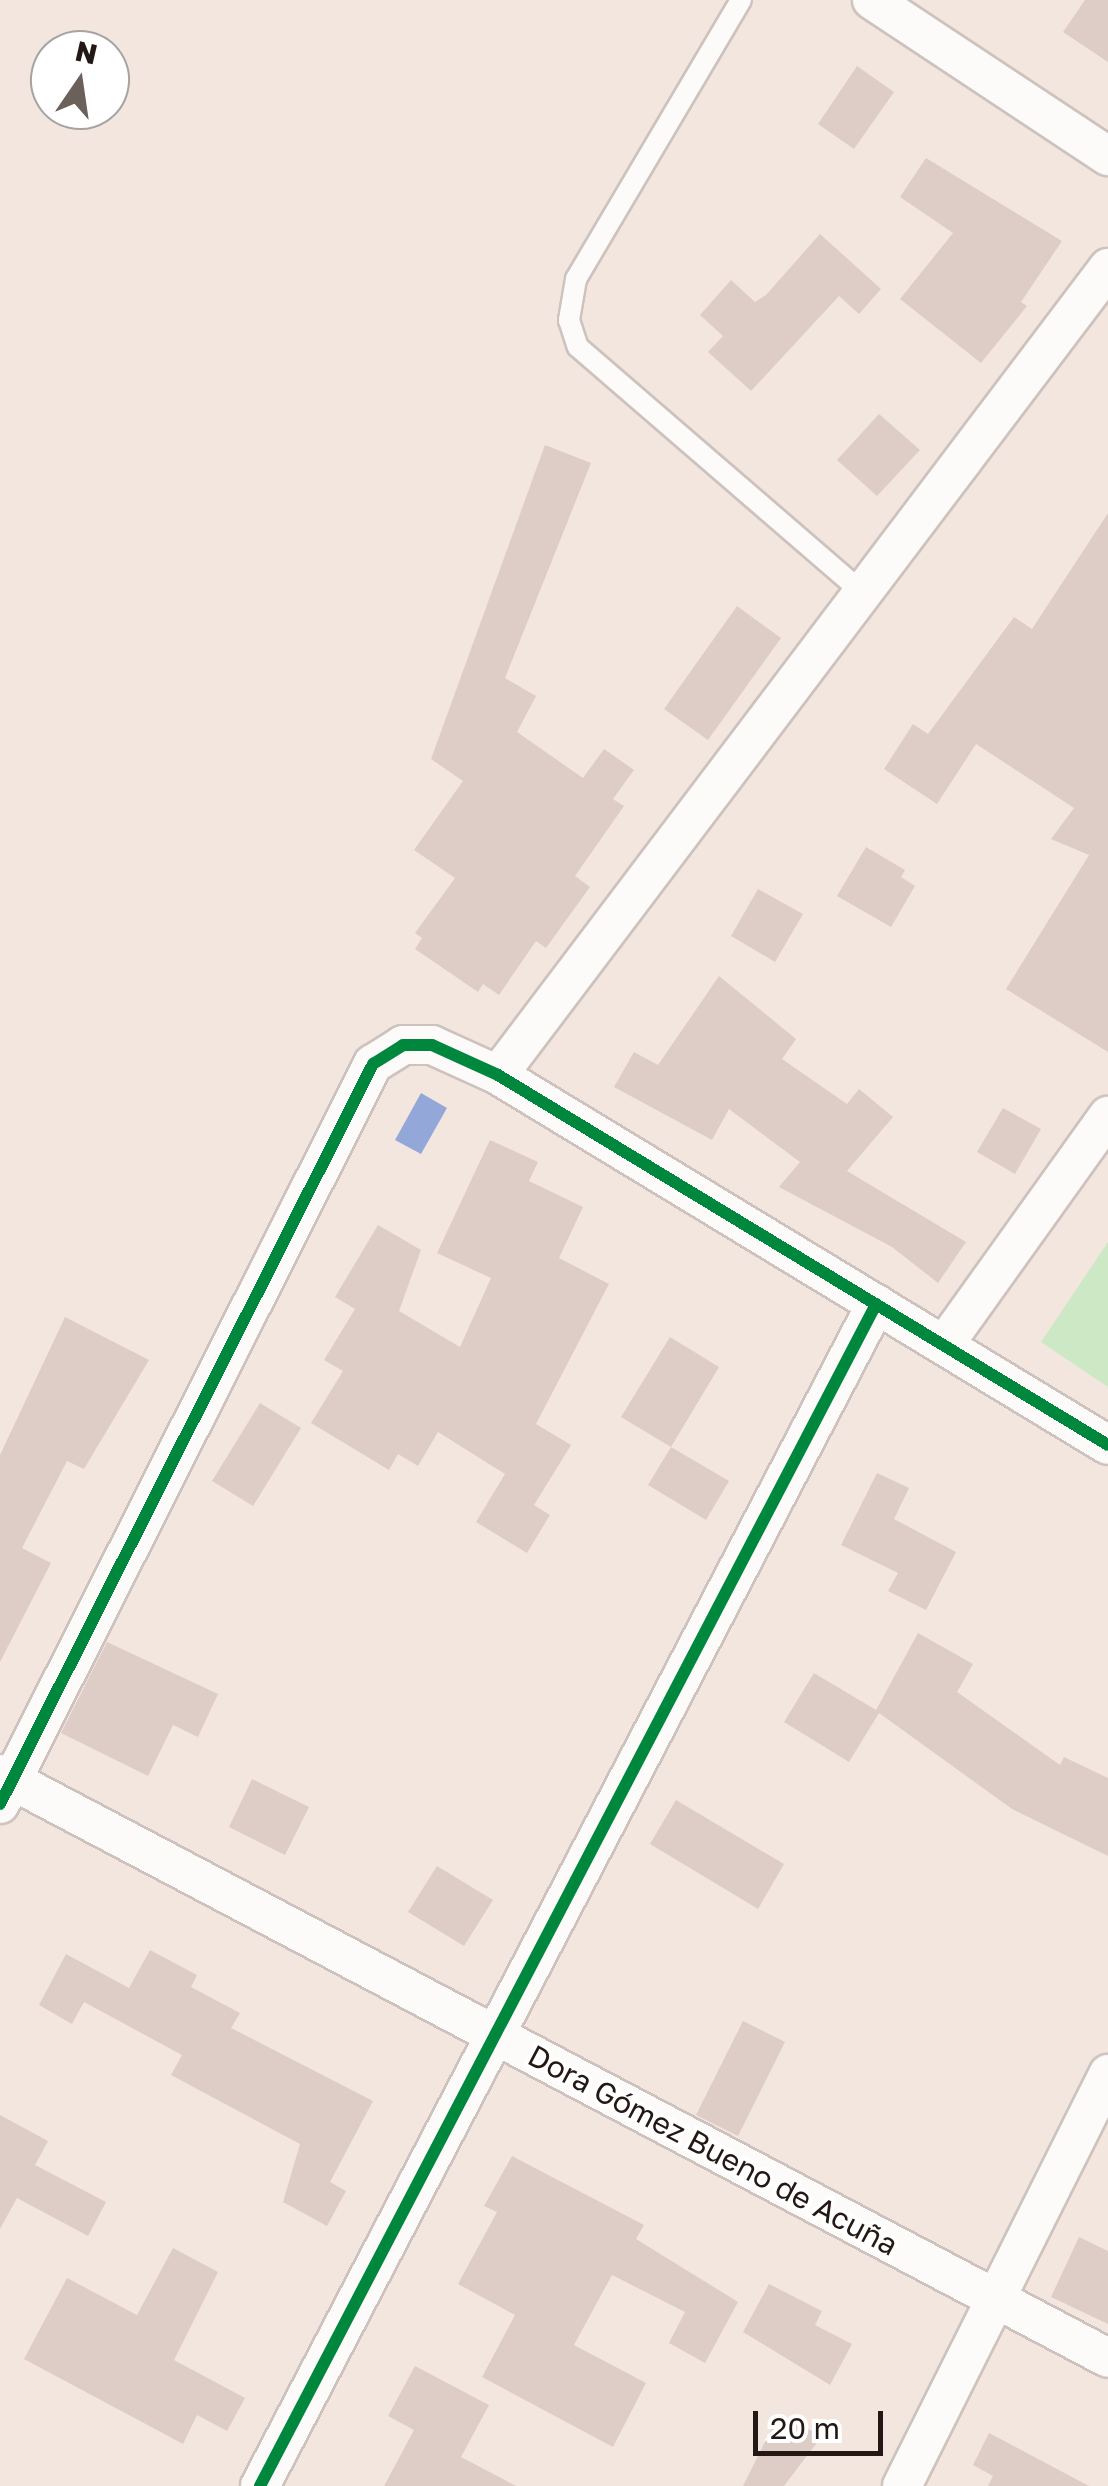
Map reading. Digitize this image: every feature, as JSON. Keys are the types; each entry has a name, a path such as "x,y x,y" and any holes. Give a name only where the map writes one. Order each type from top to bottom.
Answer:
{"street":[{"path":"872,0 1108,156"},
{"path":"498,1075 1108,268"},
{"path":"4,1786 372,1064 416,1043 498,1075 1108,1444"},
{"path":"944,1345 1108,1116"},
{"path":"260,2486 490,2033 876,1304"},
{"name":"Dora Gómez Bueno de Acuña","path":"4,1786 490,2033 1108,2358"},
{"path":"902,2486 1108,2074"}],"lane":[{"path":"741,0 576,280 568,320 578,347 864,594"}],"green space":[{"path":"1108,1242 1108,1387 1041,1342"}],"water":[{"path":"421,1093 447,1108 421,1154 395,1140"}],"building":[{"path":"1085,0 1108,0 1108,62 1063,32"},
{"path":"857,66 894,92 854,149 818,124"},
{"path":"926,158 1062,241 1021,302 1027,306 981,363 900,299 953,233 900,197"},
{"path":"820,234 881,289 859,314 839,296 751,391 708,352 723,336 700,315 731,280 755,302 766,295"},
{"path":"879,414 920,450 877,496 837,460"},
{"path":"545,445 591,463 505,678 536,696 517,732 583,778 604,749 634,770 613,799 624,806 575,876 590,887 546,948 536,941 499,995 483,984 478,992 415,949 422,938 415,933 455,878 414,850 463,781 431,759"},
{"path":"1108,513 1108,1052 1006,989 1089,855 1051,839 1074,808 976,744 937,804 884,769 913,724 928,734 1014,617 1032,629"},
{"path":"737,606 781,638 708,740 664,709"},
{"path":"866,847 905,870 901,877 915,886 891,927 837,896"},
{"path":"758,889 803,914 775,962 731,936"},
{"path":"719,976 796,1039 782,1059 847,1104 859,1089 893,1117 847,1171 966,1242 938,1283 892,1247 779,1187 800,1162 729,1109 712,1140 614,1087 634,1052 658,1065"},
{"path":"1003,1108 1041,1129 1015,1174 977,1152"},
{"path":"490,1140 538,1162 529,1181 583,1207 559,1258 609,1284 536,1424 571,1445 534,1505 550,1515 527,1553 476,1522 505,1474 438,1432 418,1466 398,1454 389,1470 311,1423 343,1371 324,1360 355,1309 335,1297 378,1225 421,1250 399,1311 460,1347 491,1278 437,1253"},
{"path":"65,1317 149,1360 84,1469 67,1461 22,1548 51,1563 0,1662 0,1455"},
{"path":"670,1337 719,1367 671,1447 621,1417"},
{"path":"260,1403 301,1428 253,1506 212,1481"},
{"path":"671,1447 729,1481 706,1520 648,1485"},
{"path":"877,1473 909,1488 894,1519 956,1552 926,1610 888,1591 898,1573 841,1545"},
{"path":"918,1633 973,1664 957,1692 1060,1765 1064,1757 1108,1778 1108,1856 1012,1809 879,1713 849,1762 784,1722 814,1673 876,1710"},
{"path":"107,1642 218,1694 198,1737 173,1725 148,1776 61,1733"},
{"path":"252,1779 309,1807 285,1855 229,1827"},
{"path":"676,1800 784,1864 758,1909 650,1844"},
{"path":"437,1866 493,1900 464,1946 408,1912"},
{"path":"150,1950 197,1975 191,1987 240,2013 231,2028 373,2101 330,2182 346,2191 327,2226 283,2202 300,2144 171,2075 182,2055 84,2002 72,2024 39,2005 66,1954 129,1988"},
{"path":"743,2021 785,2042 738,2136 696,2115"},
{"path":"0,2115 48,2141 35,2165 106,2202 88,2236 17,2198 0,2229"},
{"path":"512,2156 644,2225 636,2239 738,2302 705,2363 669,2343 685,2312 612,2275 574,2345 646,2383 613,2447 482,2377 515,2315 458,2284 497,2212 484,2206"},
{"path":"1079,2237 1108,2251 1108,2324 1051,2297"},
{"path":"173,2248 218,2272 174,2360 245,2398 227,2431 197,2415 183,2444 24,2359 67,2278 137,2315"},
{"path":"769,2284 822,2311 815,2325 852,2344 830,2385 743,2332"},
{"path":"415,2366 489,2405 461,2457 516,2486 384,2486 414,2430 388,2416"},
{"path":"779,2414 822,2436 784,2486 743,2486"},
{"path":"989,2433 1089,2486 988,2486 993,2476 973,2465"}],"cycle path":[{"path":"0,1804 373,1064 403,1045 432,1045 498,1075 1108,1445"},
{"path":"260,2486 876,1304"}]}
